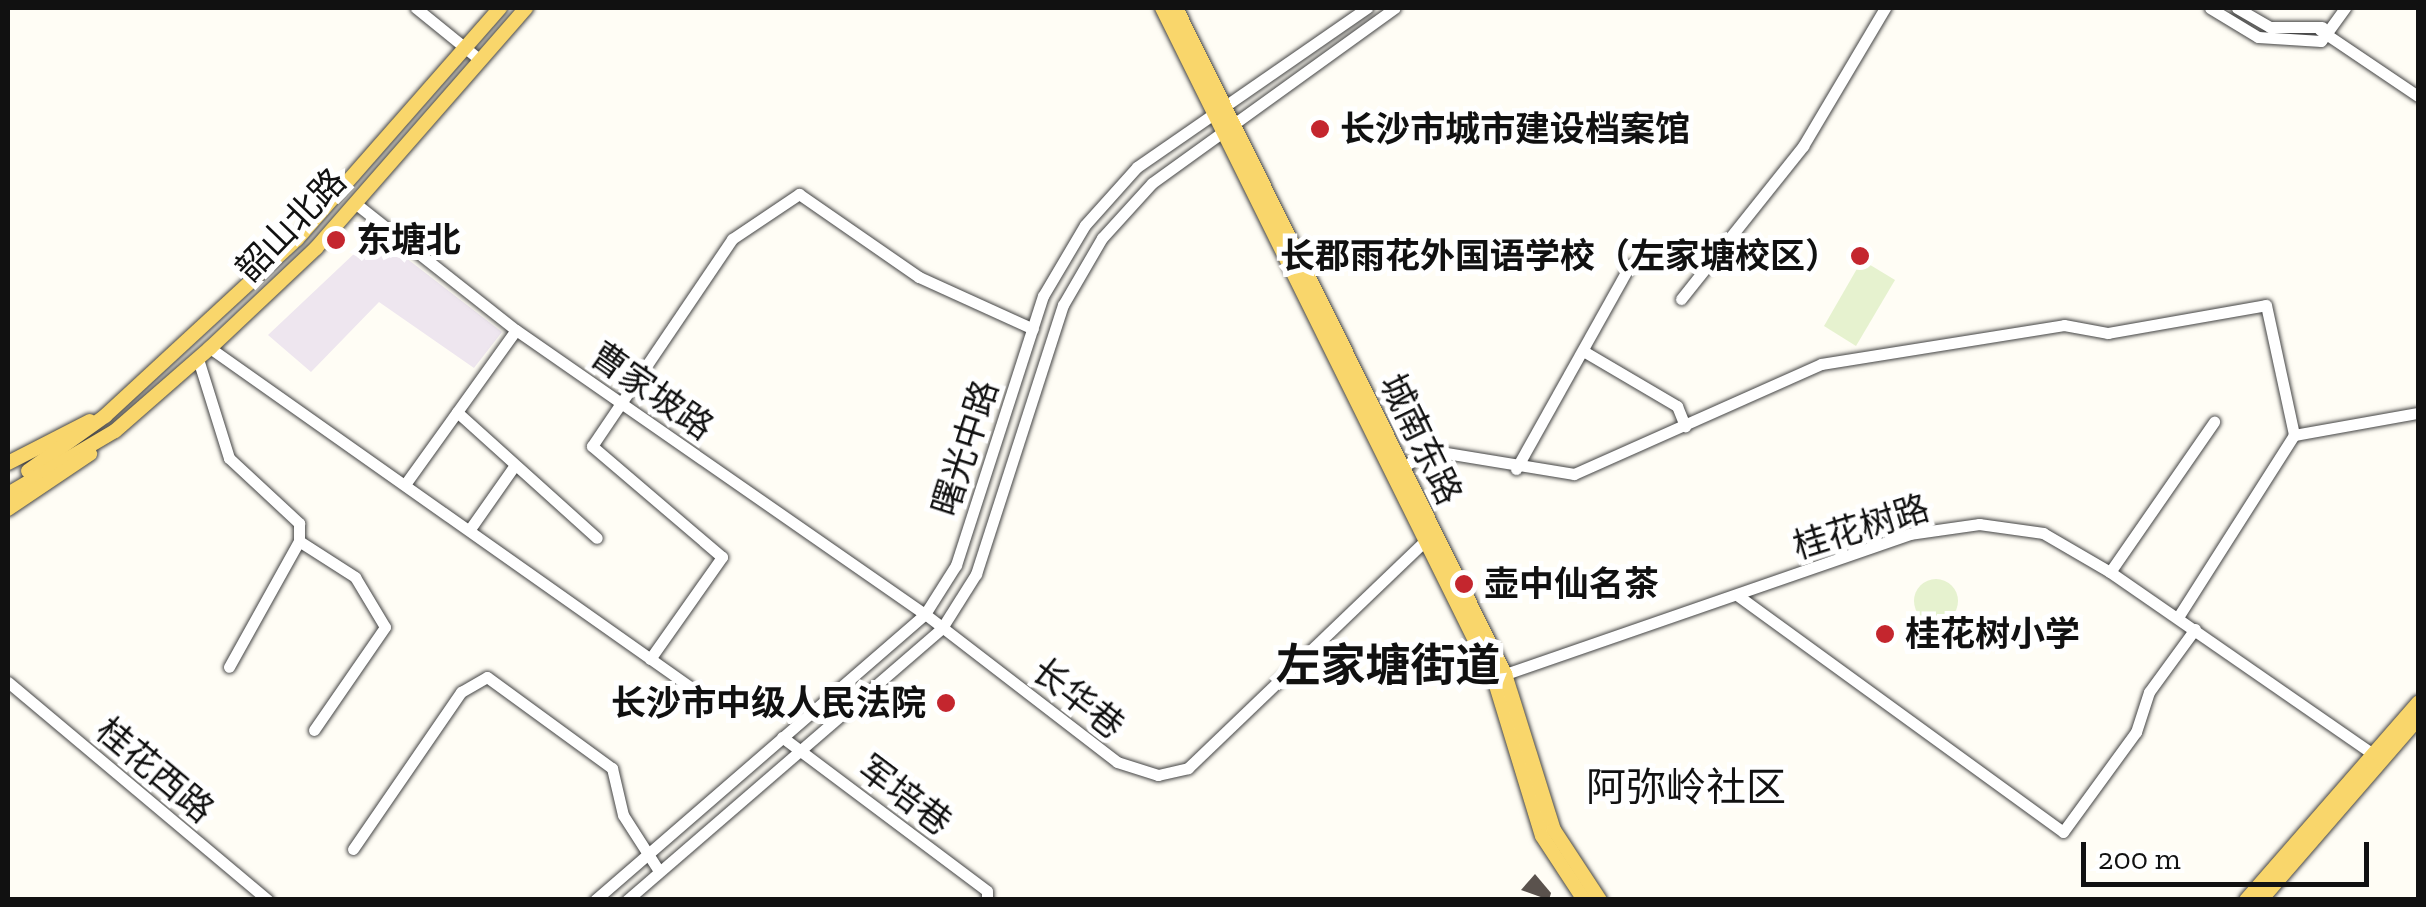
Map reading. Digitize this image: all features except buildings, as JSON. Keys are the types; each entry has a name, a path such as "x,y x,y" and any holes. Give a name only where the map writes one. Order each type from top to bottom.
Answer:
{"main road":[{"name":"韶山北路","path":"70,450 298,239 500,8"},
{"name":"韶山北路","path":"70,450 115,431 210,348 355,202 526,8"},
{"name":"城南东路","path":"1162,8 1402,467 1500,676 1554,830 1600,900"},
{"name":"城南东路","path":"1176,8 1215,108"},
{"name":"城南东路","path":"1226,128 1426,541 1500,676 1542,836 1584,900"},
{"path":"8,463 105,416"},
{"path":"8,509 115,431"},
{"path":"8,484 70,450"},
{"path":"8,494 70,450"},
{"path":"2246,900 2418,703"},
{"path":"2262,900 2418,719"}],"street":[{"path":"416,8 480,59"},
{"name":"曙光中路","path":"595,900 925,614 956,564 1033,329 1084,225 1137,167 1215,108 1367,8"},
{"name":"曙光中路","path":"627,900 942,628 976,574 1063,305 1102,238 1152,183 1395,8"},
{"path":"1681,299 1792,161 1886,8"},
{"path":"2210,8 2258,37 2320,41 2336,8"},
{"path":"2237,8 2270,26 2323,32 2418,96"},
{"path":"2323,32 2345,8"},
{"path":"650,658 722,557 597,455 592,446 617,401 732,239 792,194 919,277 1033,329"},
{"name":"曹家坡路","path":"355,202 516,330 925,614"},
{"path":"1516,469 1586,352 1630,266"},
{"path":"1402,467 1434,451 1516,469 1574,474 1821,364 2064,325 2108,334 2266,305 2294,435 2178,617"},
{"path":"406,483 516,330"},
{"path":"210,348 689,686"},
{"path":"1586,352 1676,406 1684,426"},
{"path":"198,359 228,458 291,507 299,541 229,667"},
{"path":"457,412 598,538"},
{"path":"2294,435 2418,413"},
{"path":"2110,572 2214,422"},
{"path":"470,529 514,465"},
{"name":"桂花树路","path":"1500,676 1910,534 1979,524 2042,533 2110,572 2373,754"},
{"path":"299,541 355,577 385,628 314,730"},
{"name":"长华巷","path":"925,614 1117,762 1158,775 1188,768 1426,541"},
{"path":"1737,595 2063,832 2136,732 2150,692 2194,629"},
{"path":"352,849 461,692 488,678 612,768 624,815 659,871"},
{"name":"桂花西路","path":"8,682 268,900"},
{"name":"军培巷","path":"782,737 987,890 986,900"}],"shaded area":[{"path":"375,234 502,332 474,368 379,302 311,372 268,335"}],"green space":[{"path":"1862,260 1895,280 1856,346 1824,326"},
{"path":"1936,579 1952,585 1958,601 1952,617 1936,623 1920,617 1914,601 1920,585"}],"place":[{"name":"长沙市城市建设档案馆","path":"1320,129"},
{"name":"东塘北","path":"336,240"},
{"name":"长郡雨花外国语学校（左家塘校区）","path":"1860,256"},
{"name":"壶中仙名茶","path":"1464,584"},
{"name":"桂花树小学","path":"1885,634"},
{"name":"长沙市中级人民法院","path":"946,703"}],"district":[{"name":"左家塘街道","path":"1388,667"},
{"name":"阿弥岭社区","path":"1686,787"}]}
